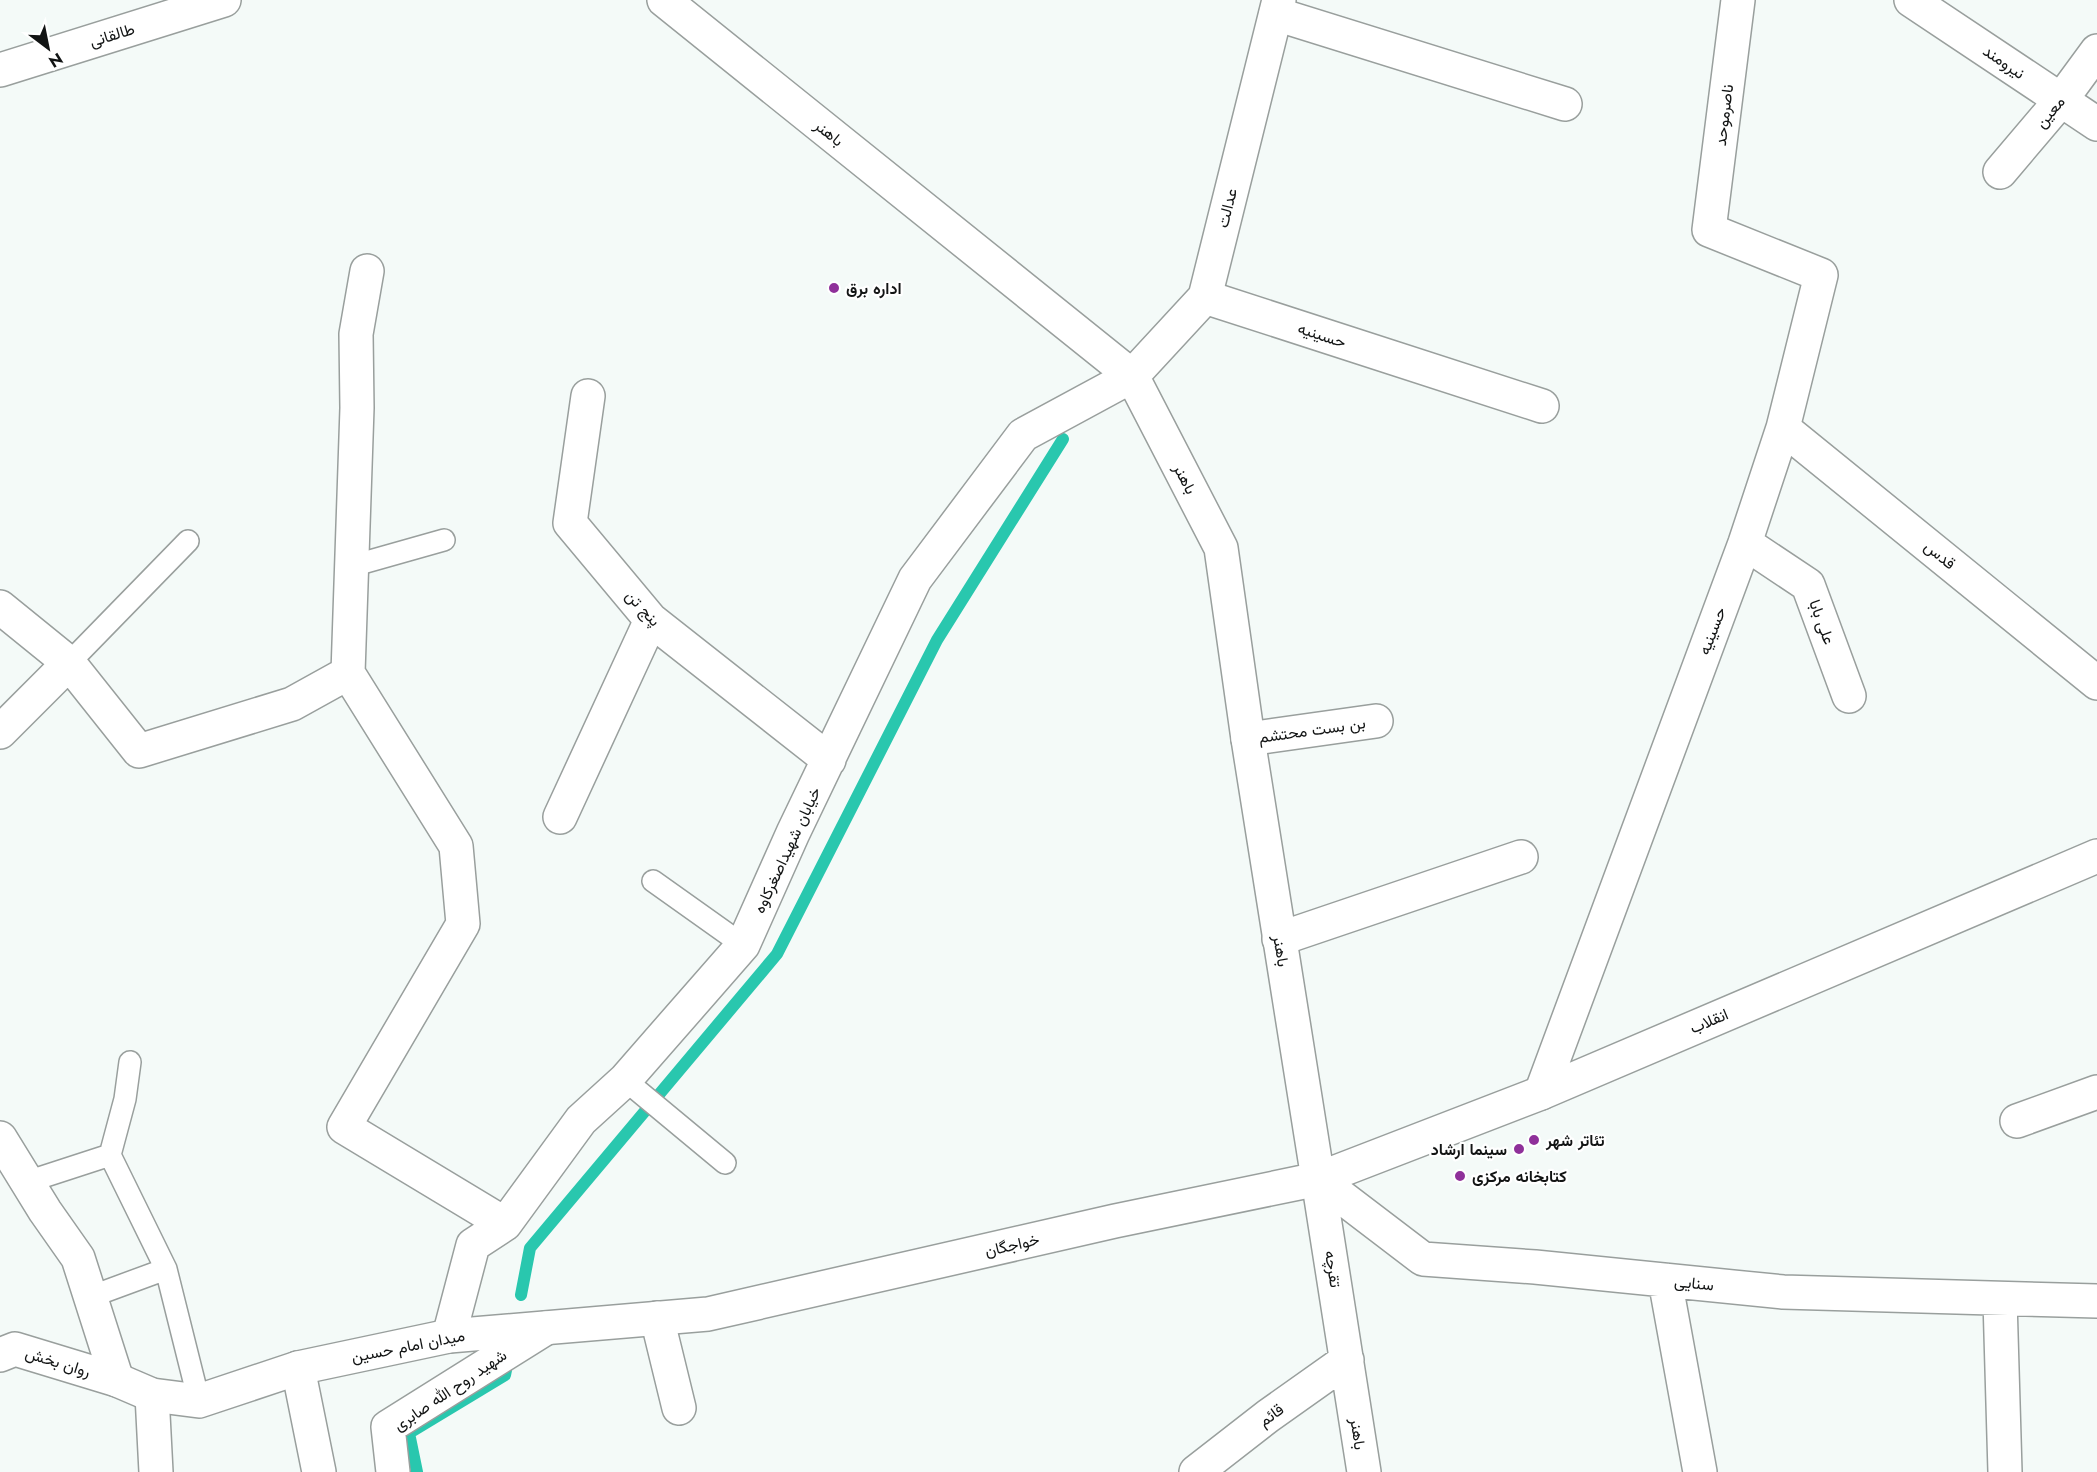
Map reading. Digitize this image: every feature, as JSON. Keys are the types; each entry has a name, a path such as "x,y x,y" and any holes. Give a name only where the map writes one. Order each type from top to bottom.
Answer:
{"street":[{"name":"طالقانی","path":"0,70 224,0"},
{"name":"باهنر","path":"664,0 1132,376 1221,548 1248,739 1318,1179"},
{"path":"696,0 731,56"},
{"name":"ناصرموحد","path":"1709,230 1738,0"},
{"name":"نیرومند","path":"1911,0 2097,124"},
{"name":"عدالت","path":"1132,376 1205,297 1278,7 1565,104"},
{"name":"معین","path":"2000,172 2061,100 2097,51"},
{"name":"حسینیه","path":"1541,1093 1745,543 1783,428 1821,275 1709,230"},
{"path":"366,271 356,334 357,408 348,673 456,846 463,924 344,1127 505,1224"},
{"name":"حسینیه","path":"1205,297 1542,406"},
{"name":"خیابان شهیداصغرکاوه","path":"449,1335 473,1245 505,1224 581,1120 625,1080 743,945 793,833 915,579 1023,435 1132,376"},
{"name":"پنج تن","path":"588,396 570,523 651,620 829,760"},
{"name":"قدس","path":"1783,428 2097,683"},
{"name":"علی بابا","path":"1745,543 1808,585 1849,696"},
{"path":"0,607 69,663 139,752 292,704 348,673"},
{"path":"560,817 651,620"},
{"path":"0,732 69,663"},
{"name":"بن بست محتشم","path":"1248,739 1376,721"},
{"name":"انقلاب","path":"1318,1179 1541,1093 2097,856"},
{"path":"1279,939 1521,857"},
{"path":"2017,1121 2097,1092"},
{"path":"0,1138 78,1258 117,1380"},
{"name":"سنایی","path":"1318,1179 1424,1259 1535,1267 1783,1292 2097,1301"},
{"name":"خواجگان","path":"708,1314 1115,1221 1318,1179"},
{"name":"تقرچه","path":"1318,1179 1347,1360"},
{"path":"1665,1280 1700,1472"},
{"path":"2000,1300 2005,1472"},
{"name":"میدان امام حسین","path":"117,1380 152,1395 199,1401 298,1368 449,1335 708,1314"},
{"path":"657,1318 679,1408"},
{"name":"شهید روح الله صابری","path":"393,1472 388,1427 546,1328"},
{"name":"روان بخش","path":"0,1354 15,1349 117,1380"},
{"name":"باهنر","path":"1347,1360 1364,1472"},
{"name":"قائم","path":"1196,1472 1268,1416 1347,1360"},
{"path":"298,1368 319,1472"},
{"path":"152,1395 156,1472"}],"lane":[{"path":"352,566 444,540"},
{"path":"69,663 188,541"},
{"path":"653,881 743,945"},
{"path":"130,1062 125,1099 110,1155 166,1269 199,1401"},
{"path":"625,1080 725,1162"},
{"path":"27,1182 110,1155"},
{"path":"90,1297 166,1269"}],"waterway":[{"path":"521,1295 530,1248 777,954 937,640 1063,439"},
{"path":"417,1472 409,1433 505,1375 507,1365"}],"place":[{"name":"اداره برق","path":"834,288"},
{"name":"تئاتر شهر","path":"1534,1140"},
{"name":"سینما ارشاد","path":"1519,1149"},
{"name":"کتابخانه مرکزی","path":"1460,1176"}]}
